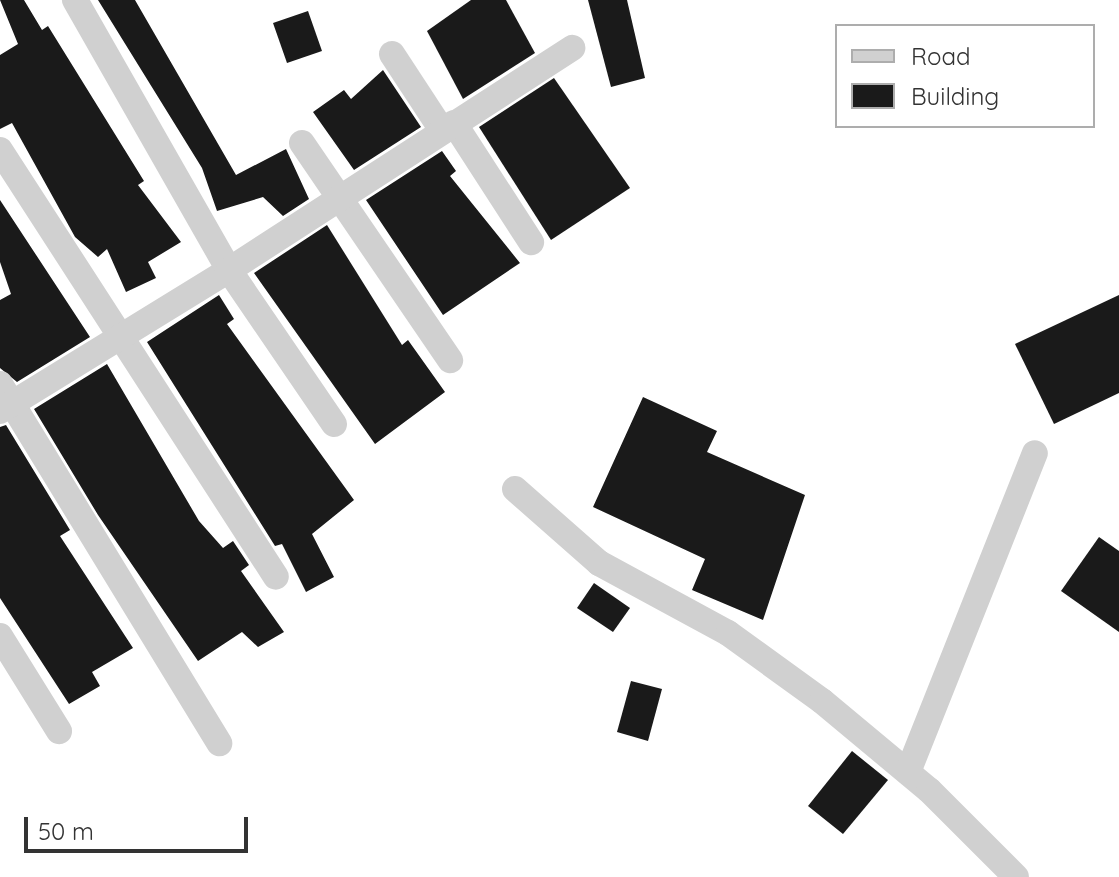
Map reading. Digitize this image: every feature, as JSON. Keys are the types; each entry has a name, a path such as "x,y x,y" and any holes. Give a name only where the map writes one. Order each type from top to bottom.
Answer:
{"street":[{"path":"75,0 229,270 334,424"},
{"path":"219,743 4,399 120,338 572,48"},
{"path":"392,54 531,242"},
{"path":"302,143 336,199 450,360"},
{"path":"0,150 276,577"},
{"path":"908,772 1035,453"},
{"path":"515,489 599,563 728,633 908,772 1016,877"},
{"path":"0,636 59,731"}],"building":[{"path":"0,0 24,0 42,30 48,26 144,181 138,185 181,242 148,262 156,278 126,292 107,249 98,257 75,237 12,123 0,129 0,55 18,44"},
{"path":"98,0 135,0 236,175 286,149 309,199 283,216 263,197 217,211 202,168"},
{"path":"471,0 506,0 535,53 463,99 427,31"},
{"path":"588,0 627,0 645,78 611,87"},
{"path":"308,11 322,51 287,63 273,23"},
{"path":"383,70 421,127 354,170 313,112 344,90 351,99"},
{"path":"554,78 630,188 551,240 479,127"},
{"path":"442,151 456,171 450,176 520,263 443,315 366,200"},
{"path":"0,200 90,337 17,382 0,368 0,300 11,294 0,262"},
{"path":"327,225 402,345 408,340 445,392 375,444 254,273"},
{"path":"219,295 234,319 227,324 354,500 312,534 334,577 306,592 282,544 275,546 147,342"},
{"path":"1119,295 1119,393 1054,424 1015,344"},
{"path":"107,364 199,521 223,548 233,541 249,565 241,571 284,632 258,647 242,632 198,661 98,515 34,409"},
{"path":"643,397 717,431 707,452 805,495 763,620 692,590 705,559 593,507"},
{"path":"6,425 70,530 60,536 133,648 92,672 100,686 69,704 0,598 0,427"},
{"path":"1099,537 1119,551 1119,632 1061,591"},
{"path":"594,583 630,608 613,632 577,608"},
{"path":"631,681 662,689 648,741 617,732"},
{"path":"852,751 888,780 843,834 808,806"}]}
